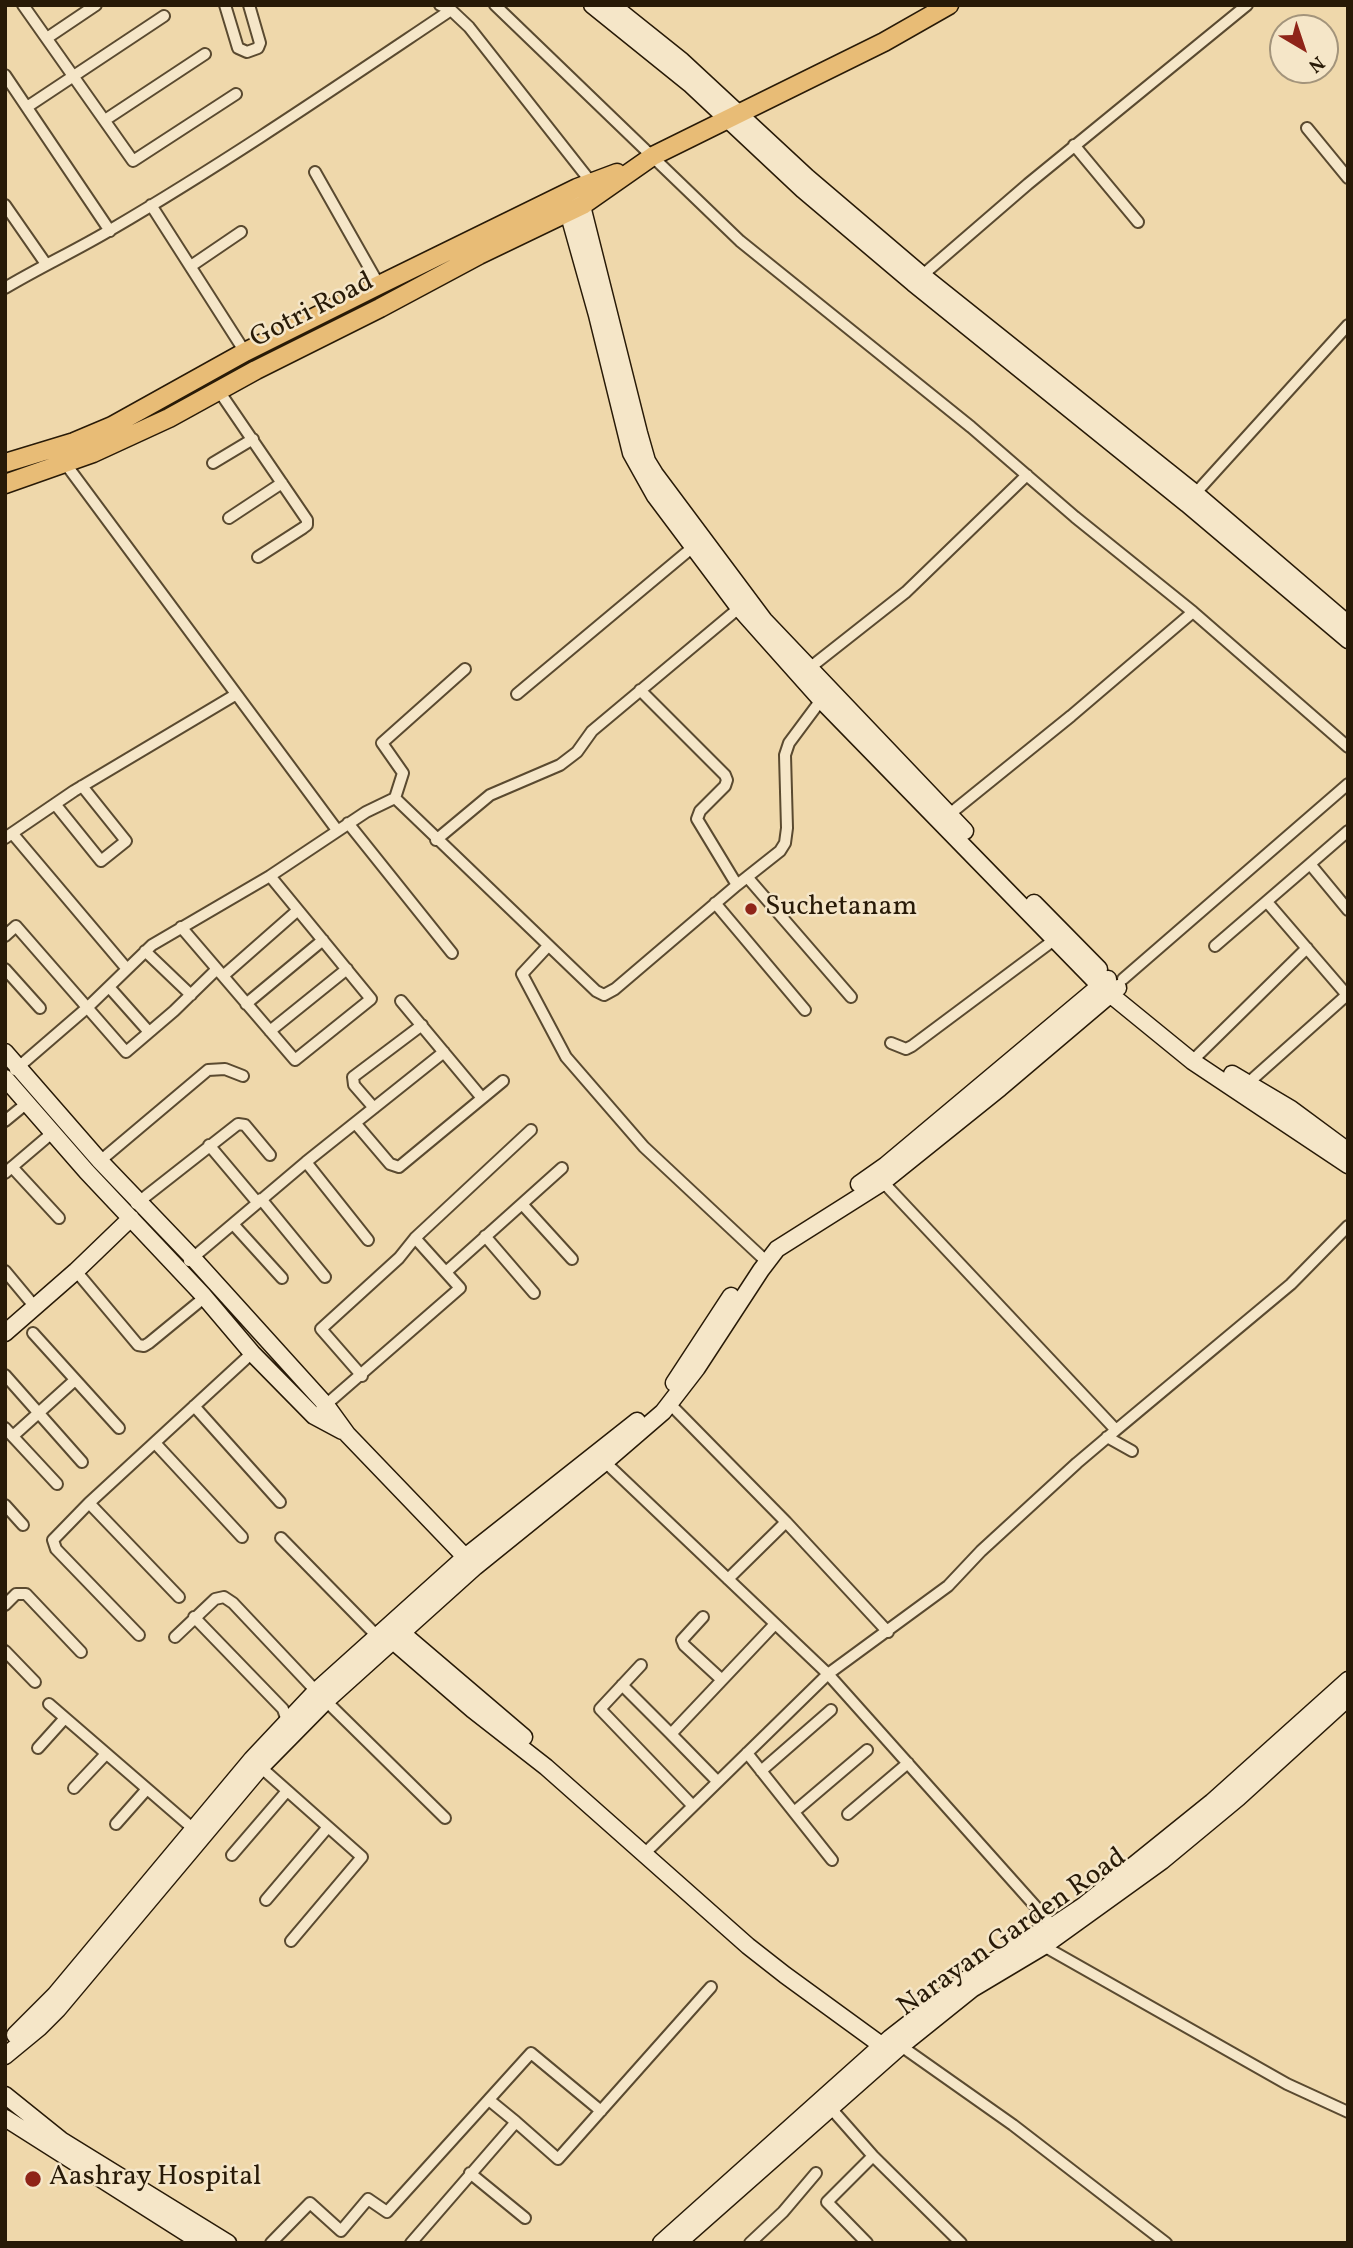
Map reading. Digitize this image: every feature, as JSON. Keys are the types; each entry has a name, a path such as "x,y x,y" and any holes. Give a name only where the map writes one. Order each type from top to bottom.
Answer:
{"main road":[{"name":"Gotri Road","path":"5,463 94,434 245,352 379,285 577,197 696,134 884,42 949,5"},
{"name":"Gotri Road","path":"5,484 65,463 169,418 479,255 577,197"}],"street":[{"path":"23,5 133,161 236,94"},
{"path":"47,38 96,5"},
{"path":"225,5 238,48 247,52 258,48 260,43 249,5"},
{"path":"495,5 740,241 1193,612 1348,747"},
{"path":"592,5 735,117"},
{"path":"612,5 682,61 803,190 1348,624"},
{"path":"917,279 1074,145 1247,5"},
{"path":"5,288 110,231 283,122 448,7 469,27 577,197 648,461 676,506 804,672 821,700 946,818 1054,940 1112,985 1196,1058 1348,1165"},
{"path":"27,107 164,16"},
{"path":"104,120 205,54"},
{"path":"5,75 110,231"},
{"path":"1307,128 1348,178"},
{"path":"1074,145 1138,222"},
{"path":"315,172 379,285"},
{"path":"577,197 597,315 631,453 649,488 738,608 1112,985"},
{"path":"5,205 46,264"},
{"path":"151,205 245,352"},
{"path":"191,266 242,232"},
{"path":"1191,499 1348,325"},
{"path":"219,391 307,520 307,525 258,557"},
{"path":"213,463 253,439"},
{"path":"65,463 337,830"},
{"path":"804,672 906,592 1027,475"},
{"path":"229,518 282,483"},
{"path":"1191,499 1348,640"},
{"path":"517,694 693,547"},
{"path":"436,840 490,795 560,765 578,752 592,731 738,608"},
{"path":"946,818 1193,612"},
{"path":"320,1410 192,1258 132,1211 52,1133 6,1078 88,1007 145,951 270,876 348,823 395,798 402,773 382,743 465,669"},
{"path":"639,690 725,775 725,786 700,811 697,819 737,885"},
{"path":"127,969 9,836 82,786 235,695"},
{"path":"395,798 548,946 596,991 604,995 615,989 715,903 770,861 785,843 785,755 789,743 821,700"},
{"path":"470,1562 605,1462 670,1404 698,1367 774,1241 886,1166 1112,985 1348,784"},
{"path":"55,804 101,861 125,841 82,786"},
{"path":"348,823 452,953"},
{"path":"1215,946 1348,831"},
{"path":"1310,864 1348,910"},
{"path":"181,927 295,1060 371,999 270,876"},
{"path":"748,878 851,997"},
{"path":"1247,1084 1347,995 1267,902"},
{"path":"715,903 804,1010"},
{"path":"5,936 16,926 126,1052 191,995 298,910"},
{"path":"246,1004 323,940"},
{"path":"891,1043 906,1049 912,1046 1054,940"},
{"path":"548,946 522,974 566,1057 644,1147 763,1258"},
{"path":"1196,1058 1307,948"},
{"path":"145,951 191,995"},
{"path":"270,1031 346,969"},
{"path":"5,970 40,1008"},
{"path":"256,1763 388,1632 659,1401 763,1258 883,1182 1000,1088 1112,985"},
{"path":"109,987 149,1032"},
{"path":"401,1000 482,1098"},
{"path":"374,1108 354,1085 353,1077 422,1025"},
{"path":"5,1052 20,1066 100,1161 132,1211 253,1353 347,1434 470,1562"},
{"path":"179,1269 306,1161 444,1052"},
{"path":"1196,1058 1291,1109 1348,1151"},
{"path":"100,1161 208,1070 225,1069 243,1076"},
{"path":"356,1124 390,1164 399,1167 503,1081"},
{"path":"5,1121 27,1103"},
{"path":"5,1334 76,1271 132,1211 209,1145 238,1124 243,1124 270,1155"},
{"path":"362,1376 321,1329 399,1258 415,1238 531,1130"},
{"path":"52,1133 9,1170 59,1218"},
{"path":"209,1145 325,1277"},
{"path":"306,1161 368,1240"},
{"path":"446,1272 562,1168"},
{"path":"883,1182 1111,1434 1132,1451"},
{"path":"522,1203 572,1259"},
{"path":"233,1224 282,1278"},
{"path":"647,1851 828,1674 948,1586 981,1552 1111,1434 1291,1284 1348,1226"},
{"path":"485,1237 534,1293"},
{"path":"320,1410 460,1288 415,1238"},
{"path":"5,1271 35,1307"},
{"path":"76,1271 138,1345 149,1343 205,1297"},
{"path":"33,1333 119,1428"},
{"path":"139,1635 53,1545 56,1535 253,1353"},
{"path":"5,1375 82,1462"},
{"path":"57,1483 9,1432 38,1413 75,1380"},
{"path":"670,1404 786,1522 888,1632"},
{"path":"194,1406 280,1502"},
{"path":"155,1443 242,1537"},
{"path":"605,1462 828,1674 1053,1926"},
{"path":"89,1503 179,1597"},
{"path":"5,1505 23,1525"},
{"path":"728,1579 786,1522"},
{"path":"281,1538 388,1632 568,1773 647,1851 681,1889 785,1975 1013,2125 1166,2243"},
{"path":"5,1605 16,1594 26,1594 81,1652"},
{"path":"175,1637 215,1599 225,1597 445,1818"},
{"path":"194,1617 283,1709 287,1721"},
{"path":"703,1617 682,1640 722,1681"},
{"path":"671,1734 775,1624"},
{"path":"5,1651 36,1682"},
{"path":"641,1665 600,1709 692,1805"},
{"name":"Narayan Garden Road","path":"661,2243 826,2103 958,1985 1029,1937 1053,1926 1083,1906 1212,1802 1348,1680"},
{"path":"622,1685 717,1781"},
{"path":"5,2056 58,2009 287,1721 321,1696"},
{"name":"Narayan Garden Road","path":"892,2045 972,1989 1044,1946 1185,1843 1348,1698"},
{"path":"48,1703 198,1833"},
{"path":"761,1771 831,1710"},
{"path":"38,1748 65,1718"},
{"path":"794,1812 866,1750"},
{"path":"747,1752 832,1860"},
{"path":"74,1788 106,1754"},
{"path":"256,1763 362,1857 291,1941"},
{"path":"848,1814 908,1763"},
{"path":"116,1824 147,1789"},
{"path":"232,1855 287,1791"},
{"path":"265,1899 328,1827"},
{"path":"5,2043 36,2017 198,1833"},
{"path":"1029,1937 1287,2084 1348,2112"},
{"path":"489,2100 558,2160 711,1987"},
{"path":"274,2240 310,2203 341,2231 368,2199 387,2212 531,2053 601,2111"},
{"path":"5,2095 61,2140 226,2242"},
{"path":"826,2103 873,2156 961,2243"},
{"name":"Narayan Garden Road","path":"678,2243 826,2103"},
{"path":"5,2118 202,2243"},
{"path":"411,2243 516,2122"},
{"path":"867,2243 827,2202 873,2156"},
{"path":"470,2173 525,2218"},
{"path":"750,2243 783,2212 817,2173"}],"place":[{"name":"Suchetanam","path":"751,909"},
{"name":"Aashray Hospital","path":"33,2179"}]}
